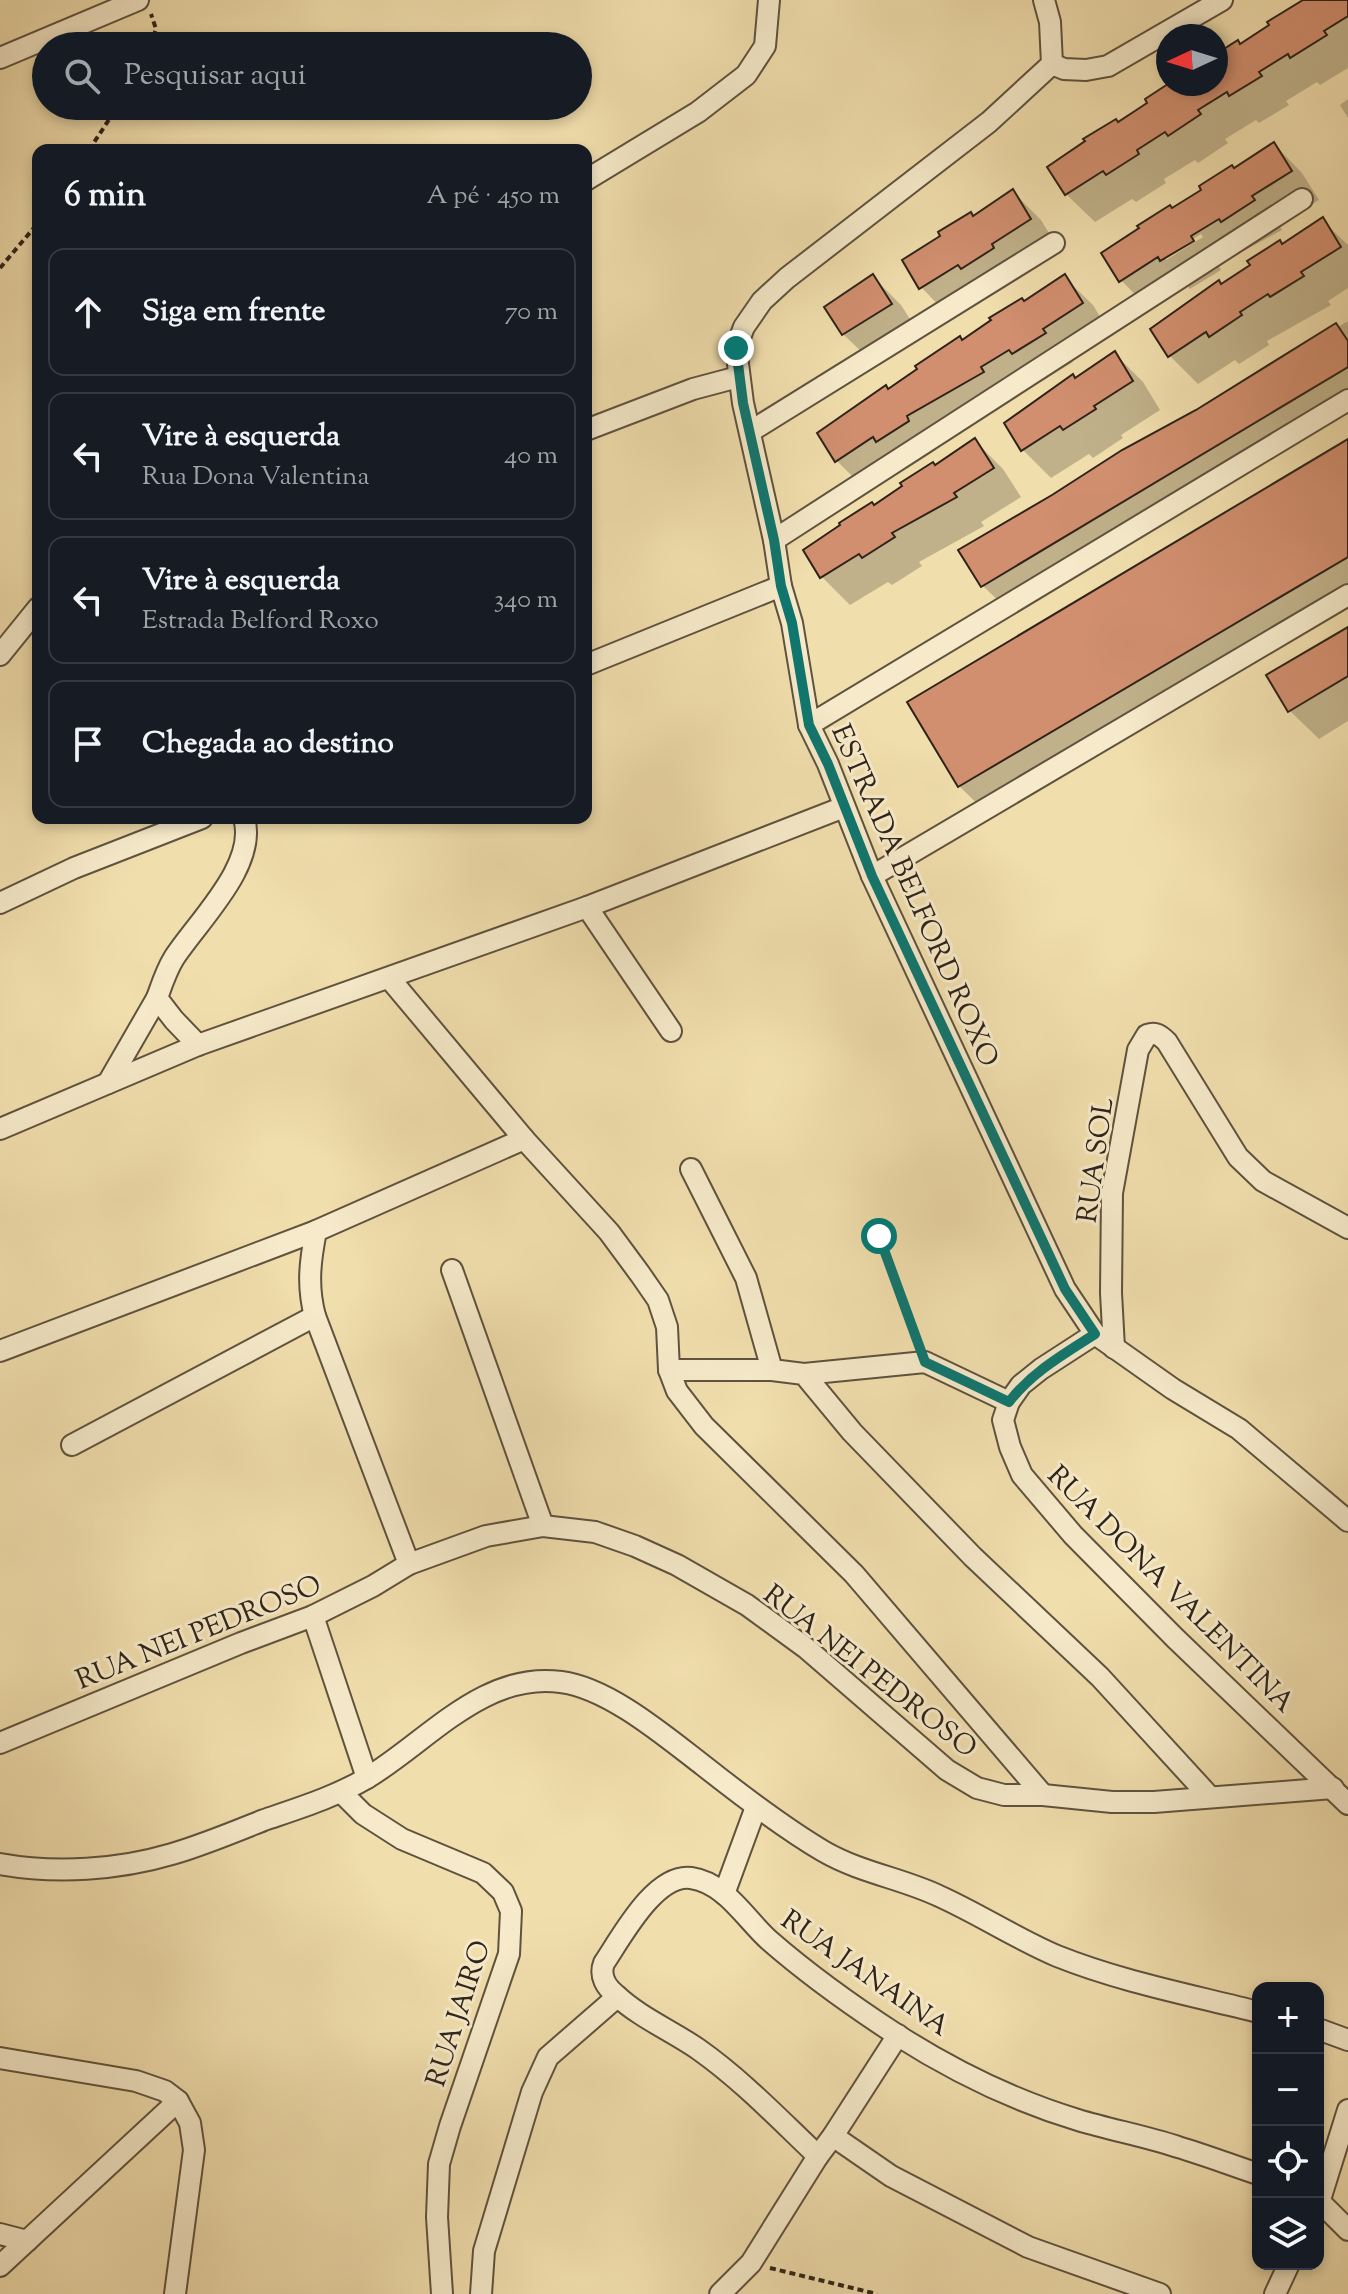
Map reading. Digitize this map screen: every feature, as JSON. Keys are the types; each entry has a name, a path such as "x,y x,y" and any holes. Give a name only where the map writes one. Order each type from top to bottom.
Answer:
{"street":[{"path":"592,176 698,112 746,75 765,46 769,0"},
{"path":"1044,0 1050,22 1052,64 1064,69 1086,70 1108,66 1222,0"},
{"path":"70,32 143,5"},
{"path":"0,58 32,46"},
{"name":"ESTRADA BELFORD ROXO","path":"1052,64 989,122 787,278 762,301 744,327 736,348 738,377 774,540 781,586 792,623 809,725 872,876 1065,1289 1095,1334 1173,1389 1239,1429 1348,1521"},
{"path":"774,540 1302,199"},
{"path":"751,431 1054,243"},
{"path":"592,428 693,389 738,377"},
{"path":"809,725 1348,400"},
{"path":"592,663 781,586"},
{"path":"872,876 1348,595"},
{"path":"4,643 32,614"},
{"path":"4,643 32,640"},
{"path":"0,1129 198,1045 587,907 844,807"},
{"path":"0,903 74,868 187,824"},
{"path":"108,1083 157,998 164,976 235,874 246,845 244,824"},
{"path":"587,907 671,1031"},
{"path":"390,979 524,1139 609,1232 658,1300 667,1327 669,1370 677,1391 704,1426 854,1574 1043,1795"},
{"path":"157,998 198,1045"},
{"name":"RUA SOL","path":"1114,1348 1111,1307 1112,1193 1138,1050 1147,1035 1160,1035 1167,1042 1238,1157 1263,1181 1348,1228"},
{"path":"0,1351 316,1231 524,1139"},
{"path":"691,1169 746,1278 772,1370"},
{"path":"316,1231 308,1272 315,1316 409,1564"},
{"path":"452,1270 543,1526"},
{"path":"72,1445 315,1316"},
{"path":"669,1370 772,1370 804,1374 925,1362 1009,1402 1021,1385 1041,1369 1095,1334"},
{"path":"804,1374 852,1432 973,1557 1100,1677 1210,1797"},
{"name":"RUA DONA VALENTINA","path":"1009,1402 1003,1420 1022,1475 1073,1535 1175,1638 1348,1804"},
{"name":"RUA NEI PEDROSO","path":"0,1743 227,1648 313,1616 409,1564 486,1536 543,1526 595,1532 677,1565 747,1605 806,1648 947,1770 977,1788 1004,1795 1154,1802 1333,1788"},
{"path":"313,1616 367,1778"},
{"path":"0,1864 74,1869 112,1867 172,1854 341,1792 367,1778 456,1714 500,1689 525,1682 563,1682 603,1697 640,1717 756,1807 824,1852 871,1874 935,1894 1055,1955 1114,1977 1252,2011"},
{"name":"RUA JAIRO","path":"341,1792 363,1814 402,1839 483,1873 503,1892 511,1911 509,1954 439,2164 437,2217 442,2294"},
{"path":"724,1894 756,1807"},
{"name":"RUA JANAINA","path":"617,1997 603,1979 601,1971 646,1902 661,1888 682,1878 703,1881 724,1894 768,1940 898,2035 968,2074 1077,2120 1177,2146 1252,2172"},
{"path":"481,2294 484,2251 532,2092 548,2057 617,1997 697,2048 737,2079 818,2156"},
{"path":"1324,2031 1348,2040"},
{"path":"720,2294 751,2263 898,2035"},
{"path":"0,2058 136,2081 165,2091 178,2101 190,2123 194,2150 175,2294"},
{"path":"0,2266 178,2101"},
{"path":"1321,2198 1348,2110"},
{"path":"833,2136 891,2176 1028,2247 1160,2294"},
{"path":"1324,2208 1348,2230"},
{"path":"0,2234 27,2241"},
{"path":"1275,2294 1286,2270"}],"path":[{"path":"143,5 155,32"},
{"path":"93,144 109,120"},
{"path":"0,268 32,230"},
{"path":"879,1236 925,1362"},
{"path":"751,2263 877,2294"}],"building":[{"path":"1303,0 1348,0 1348,16 1324,31 1327,35 1290,58 1288,54 1259,72 1262,76 1229,96 1228,46 1238,40 1240,44 1269,25 1267,22"},
{"path":"1156,92 1156,96 1221,96 1198,110 1201,114 1168,136 1165,132 1137,150 1139,154 1106,175 1103,171 1065,195 1047,167 1085,141 1083,139 1147,103 1145,99"},
{"path":"1274,142 1292,171 1252,196 1255,200 1221,222 1219,219 1191,236 1194,241 1160,261 1158,257 1119,282 1101,253 1170,205 1172,208 1201,190 1199,186"},
{"path":"1013,189 1031,219 961,269 958,265 919,289 902,260 940,236 938,232 971,212 973,216"},
{"path":"1323,217 1341,247 1301,272 1304,276 1240,312 1242,315 1209,337 1206,332 1168,357 1150,329 1219,280 1221,284 1250,265 1247,261 1280,240 1282,244"},
{"path":"873,274 892,304 842,335 824,307"},
{"path":"1065,274 1083,303 1043,329 1046,333 1012,354 1009,350 981,367 984,372 907,416 909,421 876,442 873,437 835,462 817,433 886,385 888,389 917,369 915,366 960,336 962,340 991,320 989,318 1022,298 1024,301"},
{"path":"1336,323 1348,341 1348,367 981,587 958,550 1122,450 1196,410"},
{"path":"1115,351 1133,381 1063,430 1060,426 1021,451 1004,423 1073,374 1075,378"},
{"path":"975,438 994,468 954,493 957,497 892,533 895,537 862,558 859,554 820,578 803,550 839,523 902,486 900,483 933,462 935,465"},
{"path":"1348,439 1348,557 958,787 907,702"},
{"path":"1348,627 1348,676 1288,712 1266,675"}],"route":[{"path":"736,348 743,403 774,540 781,586 792,623 809,725 828,764 872,876 1065,1289 1095,1334 1041,1369 1021,1385 1009,1402 925,1362 879,1236"}]}
